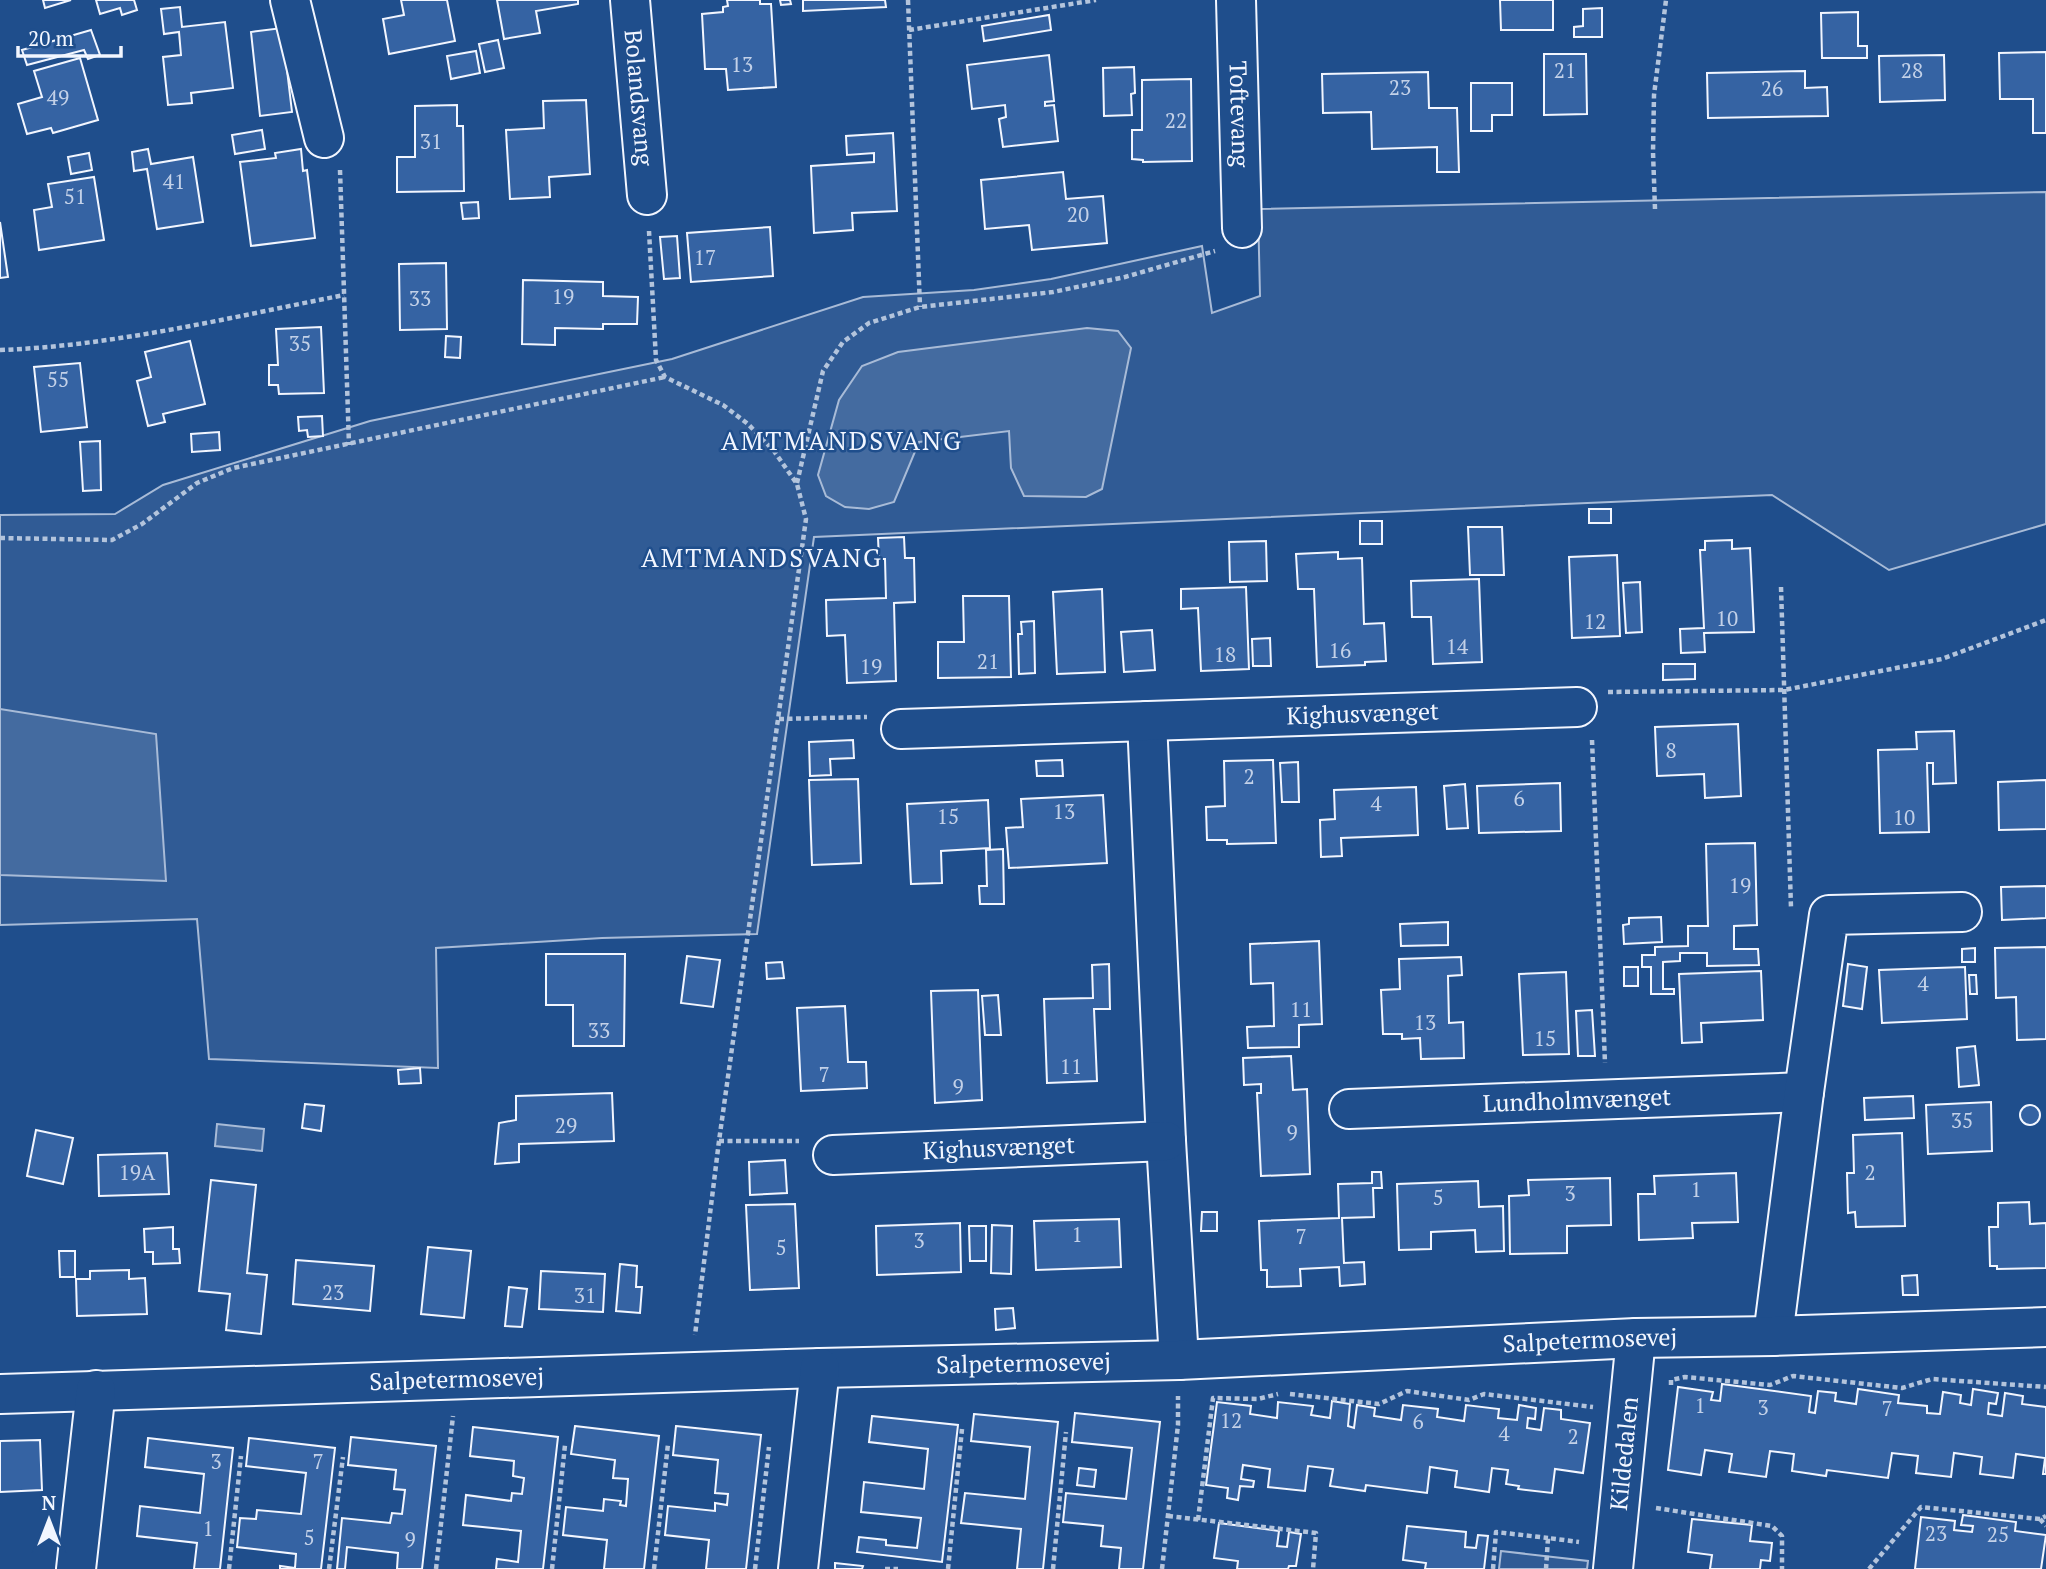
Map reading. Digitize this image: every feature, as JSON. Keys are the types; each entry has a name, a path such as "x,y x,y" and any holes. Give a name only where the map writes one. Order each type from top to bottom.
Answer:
{"street":[{"path":"290,0 324,138"},
{"name":"Bolandsvang","path":"629,0 647,195"},
{"name":"Toftevang","path":"1237,0 1242,228"},
{"name":"Kighusvænget","path":"901,729 1577,707"},
{"path":"1147,721 1179,1360"},
{"path":"1773,1336 1829,915 1962,912"},
{"name":"Lundholmvænget","path":"1349,1109 1804,1092"},
{"name":"Kighusvænget","path":"833,1155 1166,1141"},
{"name":"Salpetermosevej","path":"0,1394 820,1368 1179,1360 1636,1338 2046,1326"},
{"name":"Kildedalen","path":"1613,1569 1636,1338"},
{"path":"798,1569 820,1368"},
{"path":"76,1569 96,1390"}],"path":[{"path":"908,0 919,307"},
{"path":"909,30 1096,0"},
{"path":"1655,209 1654,94 1666,0"},
{"path":"324,138 339,142 349,445"},
{"path":"647,195 656,360 665,377 723,405 748,424 774,452 797,484 807,519 719,1141 691,1373"},
{"path":"797,484 823,370 843,342 869,323 919,307 1053,292 1125,277 1220,250 1242,228"},
{"path":"0,350 48,348 203,323 344,295"},
{"path":"0,538 112,540 142,524 197,483 233,468 665,377"},
{"path":"1782,587 1791,911 1829,915"},
{"path":"1606,1099 1592,738 1577,707 1600,692 1784,690 1942,659 2046,620"},
{"path":"779,719 888,717 901,729"},
{"path":"719,1141 826,1141 833,1155"},
{"path":"1162,1569 1178,1425 1179,1360"},
{"path":"1670,1393 1671,1380 1685,1377 1770,1385 1793,1376 1902,1388 1932,1378 2046,1387"},
{"path":"436,1569 457,1381"},
{"path":"1198,1520 1213,1398 1258,1398 1284,1393 1379,1404 1407,1391 1469,1400 1484,1394 1600,1408"},
{"path":"948,1569 962,1429"},
{"path":"1053,1569 1066,1432"},
{"path":"654,1569 668,1444"},
{"path":"552,1569 565,1445"},
{"path":"755,1569 769,1447"},
{"path":"229,1569 241,1455"},
{"path":"329,1569 342,1457"},
{"path":"1658,1508 1659,1495"},
{"path":"1620,1502 1772,1526 1782,1536 1782,1569"},
{"path":"1869,1569 1921,1507 2040,1519 2046,1516"},
{"path":"1168,1516 1316,1533 1313,1569"},
{"path":"2040,1519 2046,1526"},
{"path":"1493,1569 1496,1532 1585,1542"},
{"path":"1546,1569 1548,1538"},
{"path":"885,1569 898,1569"}],"shaded area":[{"path":"2046,192 2046,524 1889,570 1772,495 814,537 757,934 602,938 436,948 438,1068 209,1059 197,919 0,925 0,515 115,514 163,485 370,421 672,359 863,297 974,290 1051,279 1202,246 1212,313 1260,296 1258,209"},
{"path":"1087,328 1118,331 1131,348 1102,489 1086,497 1024,496 1011,468 1009,431 919,442 894,502 869,509 845,507 826,496 818,475 839,400 862,366 898,352"},
{"path":"0,709 156,734 166,881 0,875"},
{"path":"217,1124 264,1129 262,1151 215,1146"},
{"path":"1501,1551 1588,1561 1587,1569 1499,1569"}],"building":[{"path":"43,0 71,0 45,8"},
{"path":"96,0 134,0 137,10 122,15 120,8 100,14"},
{"path":"401,0 447,0 455,41 389,54 383,19 404,15"},
{"path":"497,0 578,0 578,4 536,11 540,33 504,39"},
{"path":"727,0 760,0 760,4 771,4 776,87 728,90 726,69 705,69 702,14 723,12 723,7 728,6"},
{"path":"780,0 790,0 791,4 781,5"},
{"path":"803,0 885,0 886,7 803,11"},
{"path":"1500,0 1553,0 1553,30 1501,30"},
{"path":"180,7 182,27 225,22 233,88 191,93 192,103 168,105 163,57 181,55 179,32 164,34 161,9"},
{"path":"1602,8 1602,37 1574,37 1574,27 1583,26 1583,9"},
{"path":"1858,12 1858,46 1867,46 1867,58 1822,58 1821,13"},
{"path":"1049,15 1051,30 984,41 982,26"},
{"path":"282,28 292,112 260,116 251,32"},
{"path":"91,30 100,55 88,59 84,50 27,65 22,50"},
{"path":"498,40 504,68 485,72 479,44"},
{"path":"476,51 480,73 451,79 447,56"},
{"path":"2046,52 2046,133 2033,133 2033,99 2000,99 1999,53"},
{"path":"1544,54 1586,54 1587,114 1544,115"},
{"path":"1049,55 1054,101 1045,102 1045,106 1054,105 1058,141 1003,147 999,119 1006,117 1005,105 972,109 967,65"},
{"path":"1944,55 1945,100 1880,102 1879,56"},
{"path":"80,58 98,120 53,133 51,128 27,134 18,104 42,97 34,71"},
{"path":"1134,67 1132,115 1104,116 1103,68"},
{"path":"1805,71 1805,88 1827,87 1828,116 1708,118 1707,73"},
{"path":"1428,72 1429,108 1457,108 1459,172 1437,172 1437,147 1372,149 1371,112 1323,113 1322,74"},
{"path":"1191,79 1192,161 1143,162 1132,159 1132,130 1142,130 1142,80"},
{"path":"1471,83 1512,83 1512,115 1492,115 1492,131 1471,131"},
{"path":"586,100 590,174 549,177 550,197 510,199 506,130 544,128 543,101"},
{"path":"457,105 457,126 463,126 464,191 397,192 397,157 415,157 415,106"},
{"path":"262,130 265,149 235,154 232,135"},
{"path":"893,133 897,211 852,213 853,230 814,233 811,166 874,162 874,153 847,155 846,136"},
{"path":"148,149 151,164 193,157 203,222 157,229 147,169 134,171 132,152"},
{"path":"301,149 303,171 307,170 315,238 251,246 240,162 276,158 275,153"},
{"path":"89,153 92,170 71,174 68,157"},
{"path":"1063,172 1066,199 1103,196 1107,243 1032,250 1029,225 985,229 981,180"},
{"path":"94,177 104,240 39,250 34,210 52,207 48,184"},
{"path":"478,202 479,218 463,219 461,203"},
{"path":"0,222 8,277 0,278"},
{"path":"770,227 773,276 691,282 687,233"},
{"path":"677,236 680,278 664,279 660,237"},
{"path":"446,263 447,329 400,330 399,264"},
{"path":"523,280 603,282 603,296 638,297 637,324 603,324 603,329 555,328 555,345 522,344"},
{"path":"321,327 324,393 279,394 278,385 269,385 269,365 278,365 276,329"},
{"path":"446,336 461,337 460,358 445,357"},
{"path":"190,341 205,404 163,414 165,422 148,426 137,381 151,377 145,352"},
{"path":"80,363 87,427 41,432 34,367"},
{"path":"322,416 323,436 308,437 307,430 299,431 298,417"},
{"path":"219,432 220,450 192,452 191,434"},
{"path":"100,441 101,490 83,491 80,442"},
{"path":"1589,509 1611,509 1611,523 1589,523"},
{"path":"1360,521 1382,521 1382,544 1360,544"},
{"path":"1468,527 1502,527 1504,575 1470,575"},
{"path":"904,537 905,558 914,558 915,602 894,603 896,681 847,683 845,635 827,636 826,600 886,598 885,559 879,559 878,538"},
{"path":"1732,540 1732,549 1750,548 1754,632 1704,633 1705,652 1681,653 1680,629 1704,628 1700,550 1705,550 1705,541"},
{"path":"1266,541 1267,581 1230,582 1229,542"},
{"path":"1338,552 1338,559 1362,558 1364,624 1384,623 1386,661 1365,662 1365,665 1317,667 1314,589 1298,589 1296,554"},
{"path":"1617,555 1620,636 1572,638 1569,557"},
{"path":"1479,579 1482,662 1433,664 1431,617 1412,617 1411,581"},
{"path":"1640,582 1642,632 1626,633 1623,583"},
{"path":"1246,587 1249,669 1201,671 1198,608 1181,609 1181,589"},
{"path":"1102,589 1105,672 1057,674 1053,592"},
{"path":"963,596 1009,596 1011,677 938,678 938,642 964,642"},
{"path":"1034,621 1035,673 1019,674 1018,634 1022,634 1021,622"},
{"path":"1152,630 1155,670 1124,672 1121,632"},
{"path":"1270,638 1271,666 1253,666 1252,639"},
{"path":"1663,664 1695,664 1695,679 1663,680"},
{"path":"1738,724 1741,796 1705,798 1704,774 1657,776 1655,727"},
{"path":"1954,731 1956,783 1933,784 1933,763 1927,763 1929,832 1880,833 1878,750 1917,749 1916,732"},
{"path":"853,740 854,758 830,759 831,775 810,776 809,742"},
{"path":"1062,760 1063,776 1037,776 1036,761"},
{"path":"1273,760 1276,843 1227,844 1227,840 1207,840 1206,807 1225,806 1224,761"},
{"path":"1298,762 1299,802 1282,802 1280,763"},
{"path":"858,779 861,863 812,865 809,780"},
{"path":"2046,780 2046,829 1999,830 1998,782"},
{"path":"1560,783 1561,831 1479,833 1477,786"},
{"path":"1465,784 1468,828 1447,829 1444,786"},
{"path":"1416,787 1418,835 1341,838 1342,856 1321,857 1320,820 1335,819 1334,790"},
{"path":"1103,795 1107,863 1009,868 1006,828 1023,827 1021,799"},
{"path":"988,800 990,848 941,851 942,883 911,884 907,804"},
{"path":"1755,843 1757,925 1734,926 1734,949 1758,949 1759,965 1707,966 1707,953 1680,953 1680,961 1663,962 1663,989 1674,989 1674,994 1651,994 1651,967 1642,967 1642,955 1655,955 1655,947 1688,946 1688,926 1708,926 1706,844"},
{"path":"1003,849 1004,904 980,904 979,886 987,886 986,850"},
{"path":"2046,886 2046,918 2002,920 2001,887"},
{"path":"1661,917 1662,942 1624,944 1623,925 1629,924 1629,918"},
{"path":"1448,922 1448,945 1401,946 1400,924"},
{"path":"1319,941 1322,1024 1299,1025 1299,1047 1248,1048 1247,1027 1274,1026 1273,983 1251,984 1250,944"},
{"path":"2046,947 2046,1039 2017,1040 2016,997 1996,998 1995,948"},
{"path":"1975,948 1975,962 1962,962 1962,949"},
{"path":"546,954 625,954 624,1046 573,1046 573,1005 546,1005"},
{"path":"687,956 720,960 713,1007 681,1003"},
{"path":"1461,957 1462,975 1448,976 1449,1023 1463,1022 1464,1058 1421,1059 1420,1038 1402,1039 1402,1034 1383,1034 1381,990 1400,989 1399,959"},
{"path":"782,962 784,978 767,979 766,963"},
{"path":"1109,964 1110,1009 1094,1009 1097,1081 1047,1083 1044,999 1093,998 1092,965"},
{"path":"1848,964 1867,967 1862,1009 1843,1006"},
{"path":"1624,967 1638,967 1638,986 1624,986"},
{"path":"1965,967 1967,1019 1882,1023 1879,970"},
{"path":"1761,971 1763,1020 1701,1023 1702,1042 1682,1043 1679,974"},
{"path":"1566,972 1569,1054 1523,1055 1519,974"},
{"path":"1969,975 1976,975 1977,994 1970,994"},
{"path":"978,990 982,1100 935,1103 931,991"},
{"path":"998,995 1001,1035 985,1035 982,996"},
{"path":"845,1006 848,1062 866,1062 867,1088 801,1091 797,1008"},
{"path":"1592,1010 1595,1056 1578,1056 1576,1011"},
{"path":"1975,1046 1979,1085 1959,1087 1957,1048"},
{"path":"1291,1056 1293,1090 1307,1089 1310,1174 1261,1176 1257,1093 1261,1093 1261,1084 1244,1085 1243,1058"},
{"path":"420,1068 421,1083 399,1084 398,1070"},
{"path":"612,1093 614,1141 519,1144 519,1162 495,1164 499,1123 516,1120 516,1096"},
{"path":"1913,1096 1914,1118 1865,1120 1864,1098"},
{"path":"1991,1102 1992,1151 1928,1154 1926,1105"},
{"path":"305,1104 324,1106 321,1131 302,1128"},
{"path":"2030,1105 2037,1108 2040,1115 2037,1122 2030,1125 2023,1122 2020,1115 2023,1108"},
{"path":"36,1130 73,1138 63,1184 27,1176"},
{"path":"1902,1133 1905,1226 1856,1227 1855,1212 1848,1213 1847,1173 1854,1173 1853,1135"},
{"path":"167,1153 169,1194 99,1196 98,1155"},
{"path":"785,1160 787,1193 750,1195 749,1162"},
{"path":"1372,1172 1381,1172 1382,1188 1373,1188 1374,1217 1342,1218 1344,1263 1364,1262 1365,1284 1340,1286 1339,1267 1300,1269 1301,1286 1267,1287 1267,1270 1261,1270 1259,1221 1339,1218 1338,1184 1372,1183"},
{"path":"1736,1173 1738,1222 1692,1223 1693,1238 1639,1240 1638,1194 1655,1194 1654,1176"},
{"path":"1610,1178 1611,1225 1567,1226 1567,1253 1510,1254 1509,1196 1529,1195 1528,1180"},
{"path":"211,1180 256,1185 247,1273 267,1275 261,1334 226,1330 230,1294 199,1291"},
{"path":"1478,1181 1479,1207 1503,1206 1504,1251 1476,1252 1475,1230 1431,1232 1431,1249 1399,1250 1397,1184"},
{"path":"2029,1202 2030,1224 2046,1223 2046,1268 1997,1269 1997,1266 1990,1266 1989,1227 1998,1227 1998,1203"},
{"path":"795,1204 799,1288 750,1290 746,1205"},
{"path":"1202,1212 1217,1212 1217,1231 1201,1231"},
{"path":"1119,1219 1121,1267 1036,1270 1034,1221"},
{"path":"960,1223 961,1272 877,1275 876,1226"},
{"path":"992,1225 1012,1226 1011,1274 991,1273"},
{"path":"969,1226 986,1226 986,1261 970,1261"},
{"path":"173,1227 173,1249 179,1249 180,1263 153,1264 153,1252 145,1252 144,1229"},
{"path":"428,1247 471,1251 464,1318 421,1314"},
{"path":"59,1251 75,1251 75,1277 60,1277"},
{"path":"296,1260 374,1266 370,1311 293,1304"},
{"path":"620,1264 637,1266 636,1287 642,1287 640,1313 616,1311"},
{"path":"129,1270 129,1279 145,1278 147,1314 77,1316 76,1279 90,1279 90,1271"},
{"path":"541,1271 605,1274 603,1312 539,1309"},
{"path":"1917,1275 1918,1295 1903,1295 1902,1276"},
{"path":"509,1287 527,1289 522,1327 505,1326"},
{"path":"1013,1308 1015,1328 996,1330 995,1309"},
{"path":"1722,1384 1811,1396 1809,1412 1815,1413 1818,1391 1836,1393 1835,1401 1856,1404 1858,1389 1899,1395 1898,1403 1927,1406 1927,1413 1940,1414 1943,1392 1961,1395 1960,1403 1971,1405 1973,1389 1998,1393 1996,1404 1989,1403 1988,1414 2002,1416 2005,1393 2023,1396 2022,1404 2046,1407 2046,1474 2043,1474 2045,1458 2016,1454 2013,1478 1980,1474 1982,1457 1954,1453 1951,1477 1916,1473 1918,1456 1892,1453 1888,1478 1827,1470 1826,1476 1792,1471 1794,1454 1770,1451 1766,1477 1729,1472 1732,1454 1705,1450 1701,1475 1668,1470 1678,1387 1713,1392 1711,1400 1720,1401"},
{"path":"1332,1401 1350,1404 1348,1426 1354,1428 1357,1405 1375,1408 1374,1416 1401,1420 1403,1405 1438,1409 1437,1417 1464,1421 1466,1405 1499,1409 1498,1418 1517,1420 1519,1405 1536,1408 1535,1419 1528,1418 1527,1428 1541,1430 1544,1408 1561,1410 1561,1419 1590,1423 1583,1473 1555,1469 1552,1493 1518,1489 1519,1486 1506,1484 1508,1470 1492,1468 1489,1492 1455,1487 1457,1471 1430,1467 1427,1493 1366,1485 1365,1491 1330,1486 1333,1469 1308,1466 1305,1491 1268,1487 1270,1469 1243,1465 1241,1479 1254,1481 1253,1487 1240,1486 1238,1500 1227,1498 1228,1488 1206,1485 1217,1402 1251,1406 1250,1414 1277,1418 1278,1402 1313,1406 1311,1415 1330,1418"},
{"path":"1075,1413 1160,1422 1143,1569 1119,1569 1121,1548 1101,1546 1103,1526 1063,1522 1066,1493 1126,1499 1132,1448 1072,1442"},
{"path":"974,1414 1058,1422 1043,1569 1017,1569 1021,1529 961,1523 965,1493 1025,1499 1030,1447 971,1441"},
{"path":"872,1416 958,1425 942,1562 857,1552 859,1537 886,1540 886,1545 917,1548 921,1518 861,1512 864,1482 924,1489 928,1449 869,1442"},
{"path":"575,1426 659,1436 644,1569 604,1569 607,1540 563,1535 566,1507 603,1511 604,1499 621,1501 620,1505 626,1506 628,1479 613,1478 615,1460 571,1454"},
{"path":"676,1426 761,1435 746,1569 706,1569 709,1540 665,1535 668,1506 715,1511 715,1503 727,1505 728,1494 715,1493 718,1460 673,1455"},
{"path":"473,1427 558,1437 543,1569 496,1569 497,1559 518,1562 521,1531 463,1525 466,1495 511,1501 512,1493 522,1494 524,1478 513,1476 514,1461 470,1456"},
{"path":"351,1437 436,1446 422,1569 397,1569 398,1553 347,1547 345,1569 337,1569 342,1518 390,1523 392,1513 402,1514 405,1490 394,1489 396,1470 348,1465"},
{"path":"148,1438 233,1448 220,1569 194,1569 197,1543 137,1536 140,1506 200,1513 204,1474 145,1467"},
{"path":"249,1438 335,1448 321,1569 280,1569 280,1566 295,1568 296,1554 237,1547 240,1518 256,1519 257,1510 301,1514 306,1473 246,1466"},
{"path":"40,1440 42,1490 0,1492 0,1441"},
{"path":"1079,1468 1096,1470 1094,1487 1077,1485"},
{"path":"1963,1515 2016,1522 2015,1531 2046,1535 2041,1569 1915,1569 1921,1517 1955,1521 1954,1530 1972,1532 1973,1526 1961,1525"},
{"path":"1692,1519 1752,1525 1750,1541 1772,1543 1770,1561 1761,1560 1760,1569 1710,1569 1712,1555 1688,1552"},
{"path":"1219,1523 1279,1531 1277,1546 1287,1547 1289,1532 1301,1534 1296,1566 1289,1566 1288,1569 1237,1569 1238,1561 1214,1558"},
{"path":"1407,1526 1466,1532 1465,1547 1476,1548 1478,1535 1488,1536 1484,1569 1425,1569 1426,1563 1403,1560"},
{"path":"835,1563 863,1566 862,1569 835,1569"}],"district":[{"name":"AMTMANDSVANG","path":"842,441"},
{"name":"AMTMANDSVANG","path":"762,558"}]}
